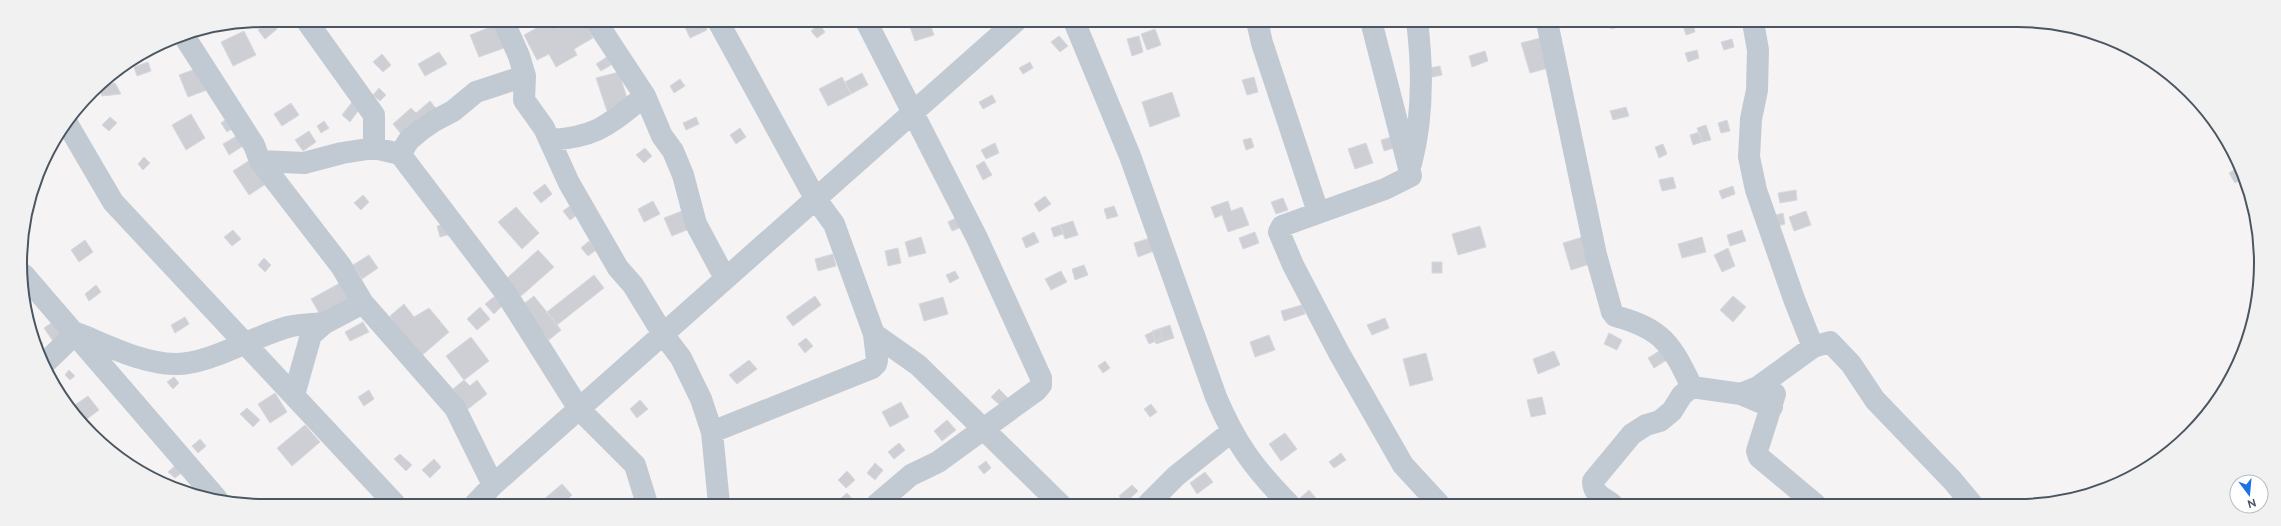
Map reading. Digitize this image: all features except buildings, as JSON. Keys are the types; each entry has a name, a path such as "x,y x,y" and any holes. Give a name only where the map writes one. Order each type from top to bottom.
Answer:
{"street":[{"path":"311,27 374,115 374,148"},
{"path":"506,27 525,76 524,100 538,117 569,183 622,275 633,285 663,334 681,358 701,399 712,432 719,499"},
{"path":"600,27 645,96 662,136 673,151 683,175 696,224 725,278"},
{"path":"712,432 872,368 876,364 877,360 874,334 834,224 815,198 722,27"},
{"path":"869,27 914,110 977,238 1041,378 1041,385 1037,390 982,428 938,462 911,475 883,499"},
{"path":"480,499 493,485 725,278 1009,27"},
{"path":"1076,27 1130,156 1216,397 1231,432 1260,474 1284,499"},
{"path":"1258,27 1262,43 1318,212"},
{"path":"1373,27 1412,174 1409,178 1385,189 1318,212 1280,229 1293,265 1339,353 1403,465 1434,499"},
{"path":"1410,167 1417,140 1420,101 1420,47 1418,27"},
{"path":"1548,27 1594,247 1612,312 1615,316 1651,328 1663,338 1677,356 1692,387"},
{"path":"1754,27 1758,50 1757,90 1751,119 1750,157 1756,190 1794,298 1813,346"},
{"path":"187,40 254,145 260,161 341,266 363,303 455,408 493,485"},
{"path":"400,154 408,140 434,121 453,112 476,92 525,76"},
{"path":"550,140 568,139 596,132 604,128 645,96"},
{"path":"70,128 113,202 294,394 390,499"},
{"path":"260,161 304,163 342,153 374,148 400,154 505,292 579,409 635,465 645,499"},
{"path":"28,280 76,333 208,492"},
{"path":"294,394 311,335 325,323 363,303"},
{"path":"76,333 128,354 175,364 190,362 288,327 325,323"},
{"path":"48,359 76,333"},
{"path":"874,334 918,365 1055,499"},
{"path":"1741,394 1758,386 1813,346 1830,342 1851,364 1875,400 1952,480 1968,499"},
{"path":"1781,370 1772,407 1757,446 1759,457 1808,499"},
{"path":"1604,499 1593,489 1593,481 1632,434 1646,425 1660,421 1672,411 1682,395 1692,387 1741,394 1772,407"},
{"path":"1153,499 1176,476 1231,432"}]}
